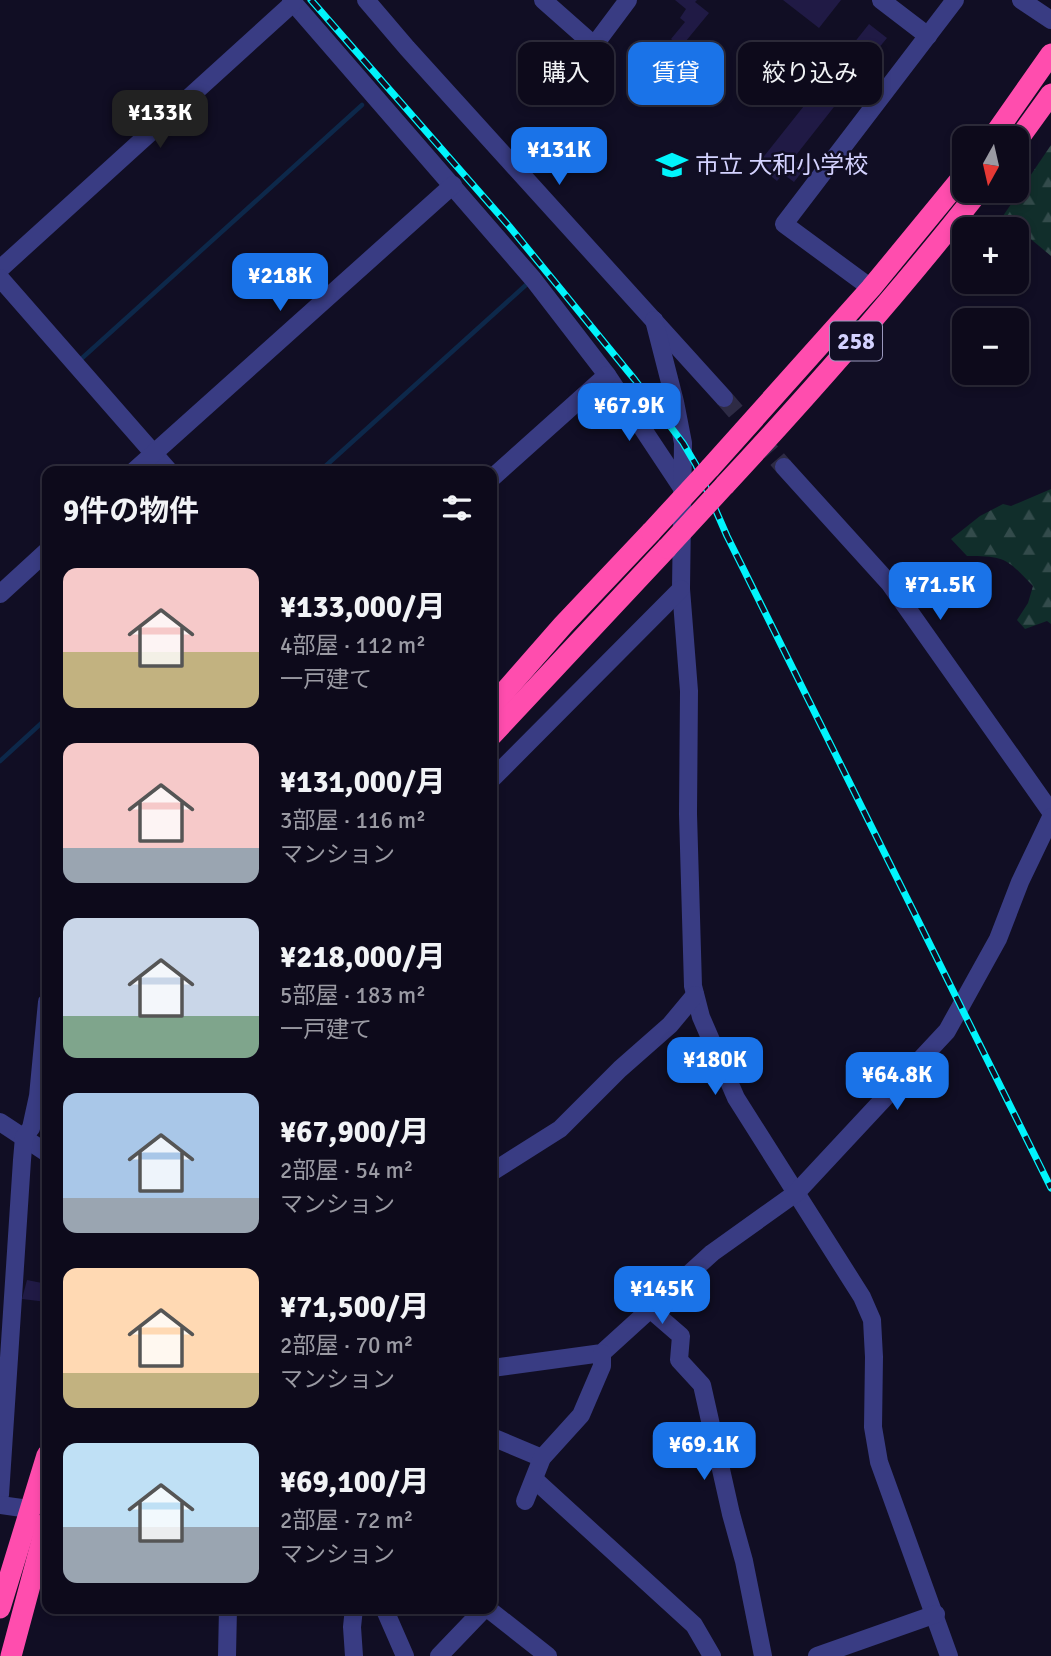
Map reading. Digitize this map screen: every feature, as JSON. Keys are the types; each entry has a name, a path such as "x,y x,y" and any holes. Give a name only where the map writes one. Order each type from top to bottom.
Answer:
{"highway":[{"path":"1000,126 1051,54"},
{"path":"1028,126 1051,93"},
{"name":"258","path":"497,700 871,288 952,189"},
{"name":"258","path":"497,730 824,379 970,203"},
{"path":"0,1608 42,1470"},
{"path":"11,1656 42,1541"}],"street":[{"path":"366,0 425,69 724,398"},
{"path":"543,0 590,42"},
{"path":"597,42 628,0"},
{"path":"881,0 928,36"},
{"path":"871,288 784,224 955,0"},
{"path":"1021,0 1051,20"},
{"path":"0,268 292,1 533,279 607,375 682,488"},
{"path":"139,466 453,185"},
{"path":"0,278 165,466"},
{"path":"654,320 683,443 681,589 689,691 688,814 693,986 701,1017 736,1098 862,1297 872,1320 873,1427 879,1462 949,1656"},
{"path":"497,474 607,375"},
{"path":"497,1367 603,1353 712,1252 796,1193 947,1031 998,939 1051,814 890,584 784,467"},
{"path":"0,594 42,556"},
{"path":"497,774 681,589"},
{"path":"497,1169 560,1129 620,1069 670,1025 695,995"},
{"path":"0,1495 8,1261 24,1138 31,1128 38,1096 42,1054"},
{"path":"0,1122 42,1150"},
{"path":"651,1310 681,1336 679,1360 702,1385 764,1656"},
{"path":"525,1501 542,1458 581,1415 602,1366 603,1353"},
{"path":"497,1439 542,1458"},
{"path":"535,1480 694,1625 712,1656"},
{"path":"0,1505 29,1509"},
{"path":"227,1656 228,1614"},
{"path":"353,1614 354,1656"},
{"path":"387,1614 405,1656"},
{"path":"439,1656 480,1614"},
{"path":"494,1614 548,1656"},
{"path":"817,1656 936,1614"}],"green space":[{"path":"1051,145 1051,256 1029,238 1029,217 1003,216 1012,203 1029,203 1029,178"},
{"path":"1051,489 1051,624 1047,621 1025,629 1017,620 1028,603 1033,586 1005,561 967,556 951,539 980,516 1003,504 1011,506"}],"building":[{"path":"675,0 697,0 695,2 709,13 685,42 675,42 671,39 685,22 680,18 686,9"},
{"path":"783,0 841,0 819,28"},
{"path":"869,24 887,38 882,44 855,42"},
{"path":"805,105 835,105 793,159 805,168 794,182 783,174 777,181 757,165"},
{"path":"27,1280 42,1283 42,1301 22,1299"}],"waterway":[{"path":"80,360 362,105"},
{"path":"326,466 527,284"},
{"path":"0,761 42,723"}],"tunnel":[{"path":"724,398 784,467"}],"railway":[{"path":"311,0 509,226 683,443 1051,1188"}],"place":[{"name":"市立 大和小学校","path":"672,165"}]}
